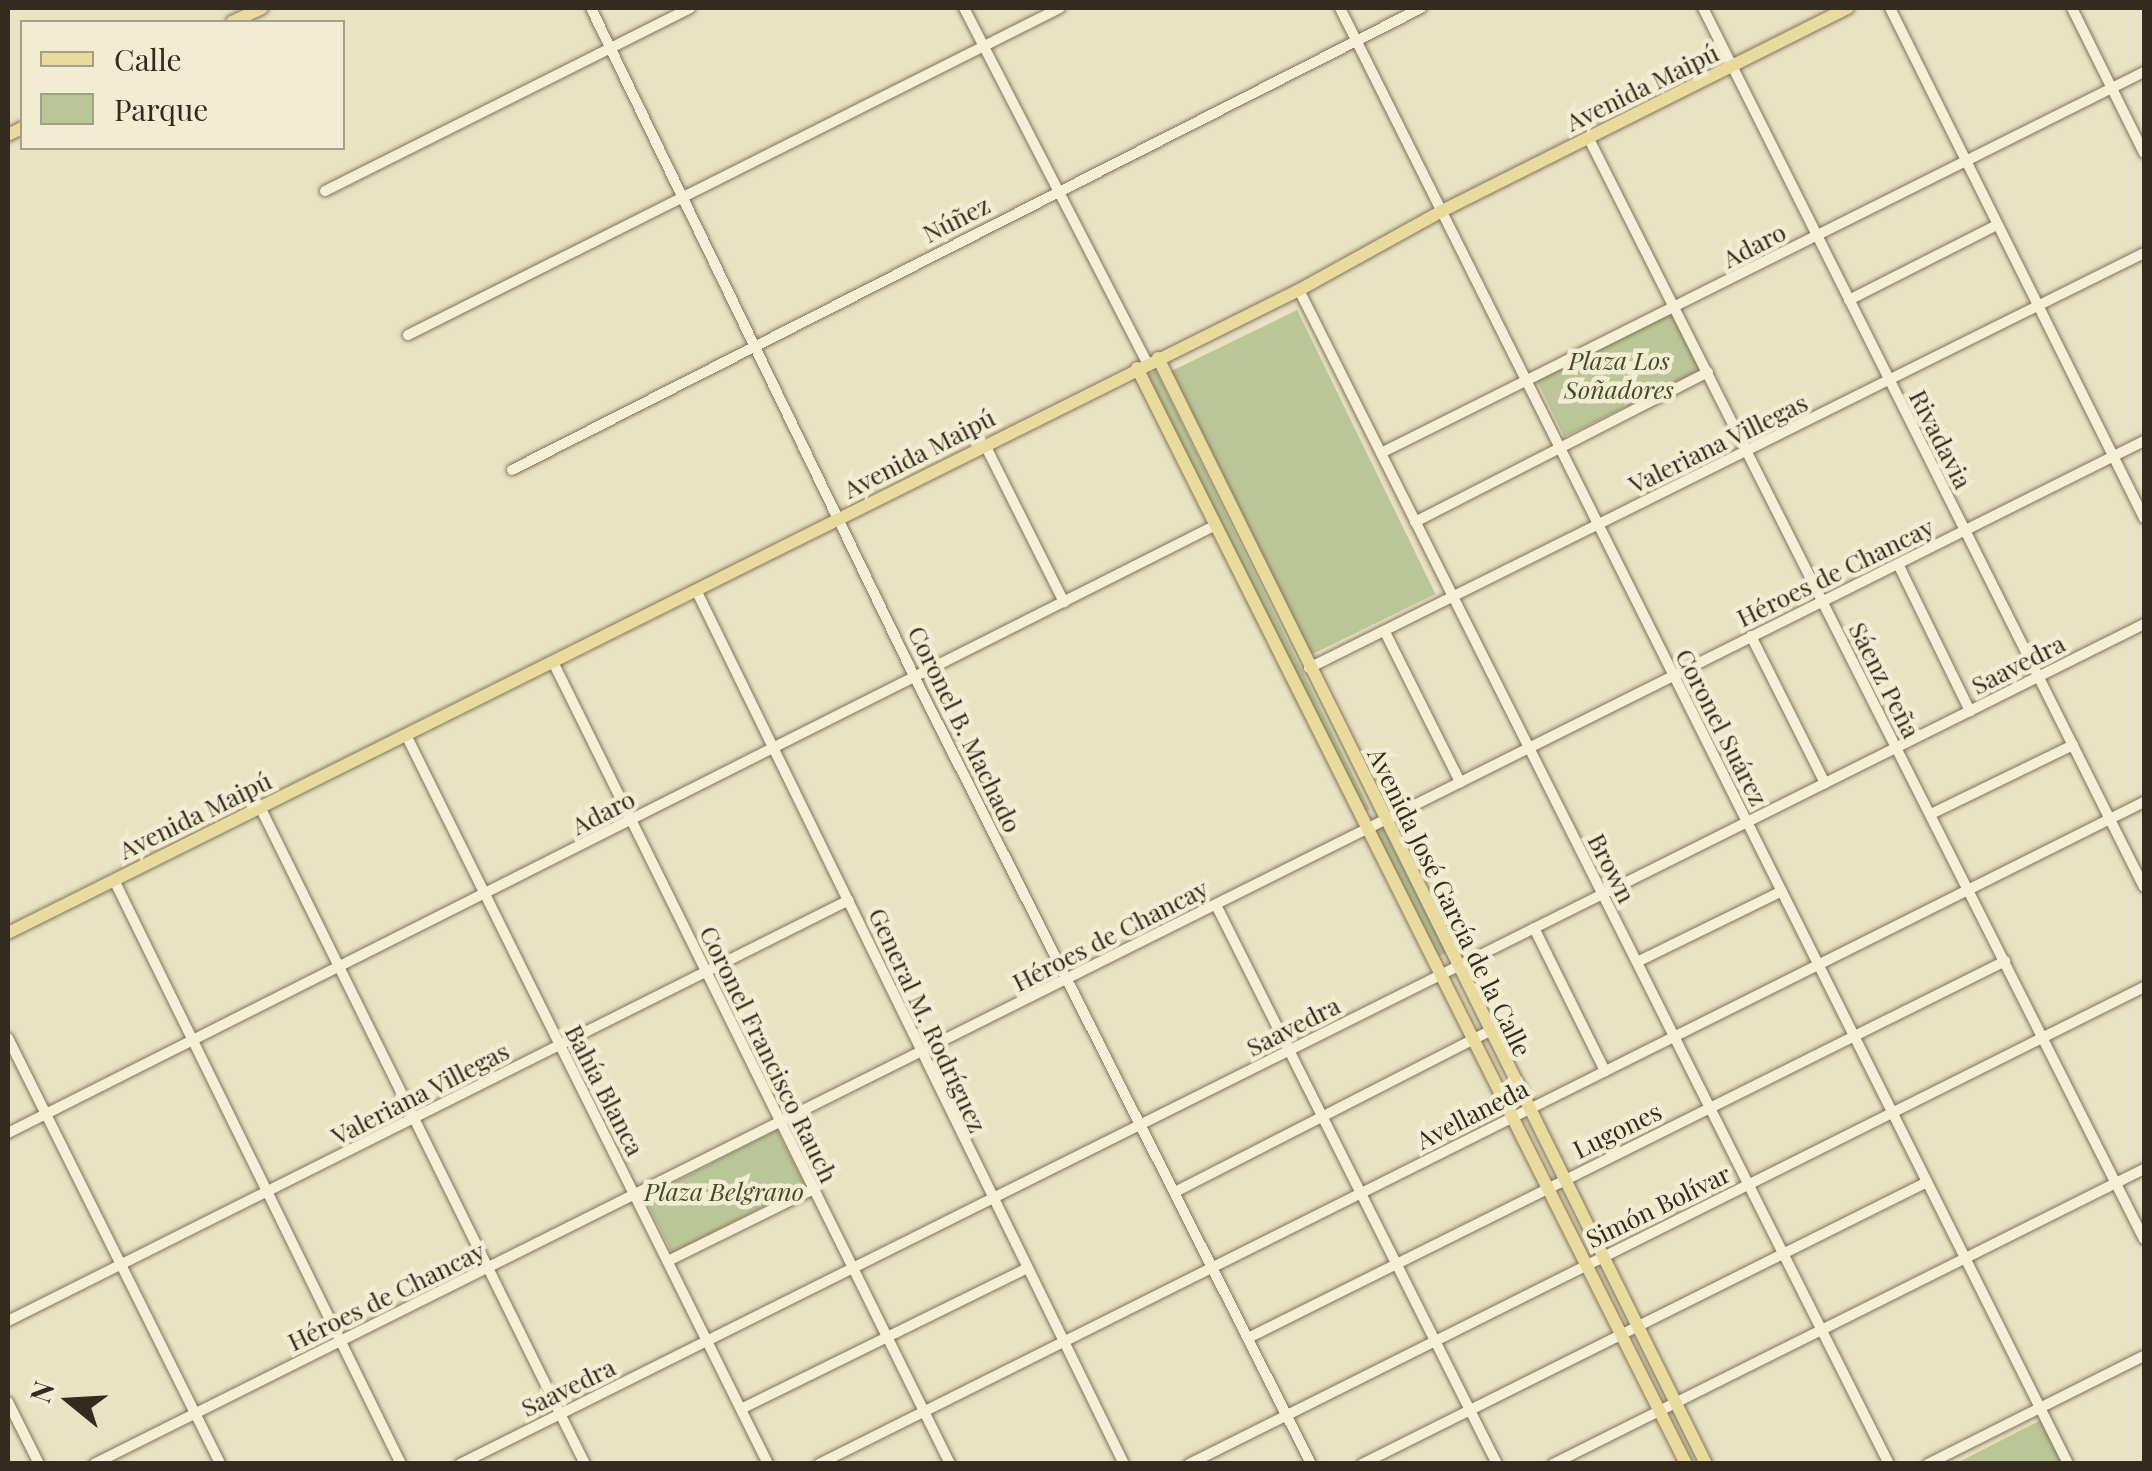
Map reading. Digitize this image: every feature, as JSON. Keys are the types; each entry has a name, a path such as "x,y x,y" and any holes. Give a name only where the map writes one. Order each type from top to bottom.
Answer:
{"main road":[{"path":"236,20 262,8"},
{"name":"Avenida Maipú","path":"8,933 1298,290 1442,211 1848,8"},
{"name":"Avenida José García de la Calle","path":"1147,363 1216,526 1686,1464"},
{"name":"Avenida José García de la Calle","path":"1147,363 1309,668 1706,1464"}],"street":[{"name":"Coronel B. Machado","path":"591,8 758,342 916,678 1311,1464"},
{"path":"324,191 690,8"},
{"name":"Avenida José García de la Calle","path":"964,8 1147,363"},
{"path":"408,335 684,192 1060,8"},
{"name":"Coronel Suárez","path":"1340,8 2068,1464"},
{"name":"Núñez","path":"512,470 1420,8"},
{"name":"Rivadavia","path":"1703,8 2144,887"},
{"path":"1890,8 2144,518"},
{"path":"2072,8 2144,153"},
{"name":"Adaro","path":"1380,453 2144,72"},
{"name":"Sáenz Peña","path":"1589,139 2144,1239"},
{"path":"1849,300 1997,225"},
{"name":"Valeriana Villegas","path":"1309,668 2144,253"},
{"name":"Brown","path":"1298,290 1889,1464"},
{"path":"1415,522 1708,372"},
{"name":"Héroes de Chancay","path":"94,1464 2144,441"},
{"path":"986,445 1064,602"},
{"name":"Adaro","path":"8,1133 1216,526"},
{"path":"1898,564 1970,710"},
{"name":"General M. Rodríguez","path":"696,592 1124,1464"},
{"name":"Saavedra","path":"460,1464 2144,624"},
{"path":"1385,632 1460,782"},
{"path":"1751,636 1824,783"},
{"name":"Coronel Francisco Rauch","path":"553,662 950,1464"},
{"name":"Bahía Blanca","path":"406,735 768,1464"},
{"path":"1931,814 2073,744"},
{"name":"Avellaneda","path":"819,1464 2144,802"},
{"path":"260,807 585,1464"},
{"path":"114,880 401,1464"},
{"path":"1636,962 1782,890"},
{"name":"Valeriana Villegas","path":"8,1320 850,900"},
{"path":"1216,904 1497,1464"},
{"path":"1534,928 1605,1071"},
{"name":"Lugones","path":"1248,1338 2005,962"},
{"name":"Simón Bolívar","path":"1190,1464 2144,987"},
{"path":"1174,1192 1490,1032"},
{"path":"8,1038 220,1464"},
{"path":"1553,1464 2144,1169"},
{"path":"1362,1464 1928,1182"},
{"path":"668,1261 814,1188"},
{"path":"741,1409 1026,1269"},
{"path":"1928,1464 2144,1356"},
{"path":"8,1402 39,1464"}],"green space":[{"path":"1297,310 1436,594 1310,655 1171,371"},
{"name":"Plaza Los Soñadores","path":"1672,313 1700,371 1564,437 1536,379"},
{"path":"1156,371 1370,810 1362,814 1148,375"},
{"path":"1382,826 1446,953 1438,957 1374,830"},
{"name":"Plaza Belgrano","path":"777,1130 805,1185 672,1253 644,1198"},
{"path":"2041,1420 2063,1464 1955,1464"}]}
